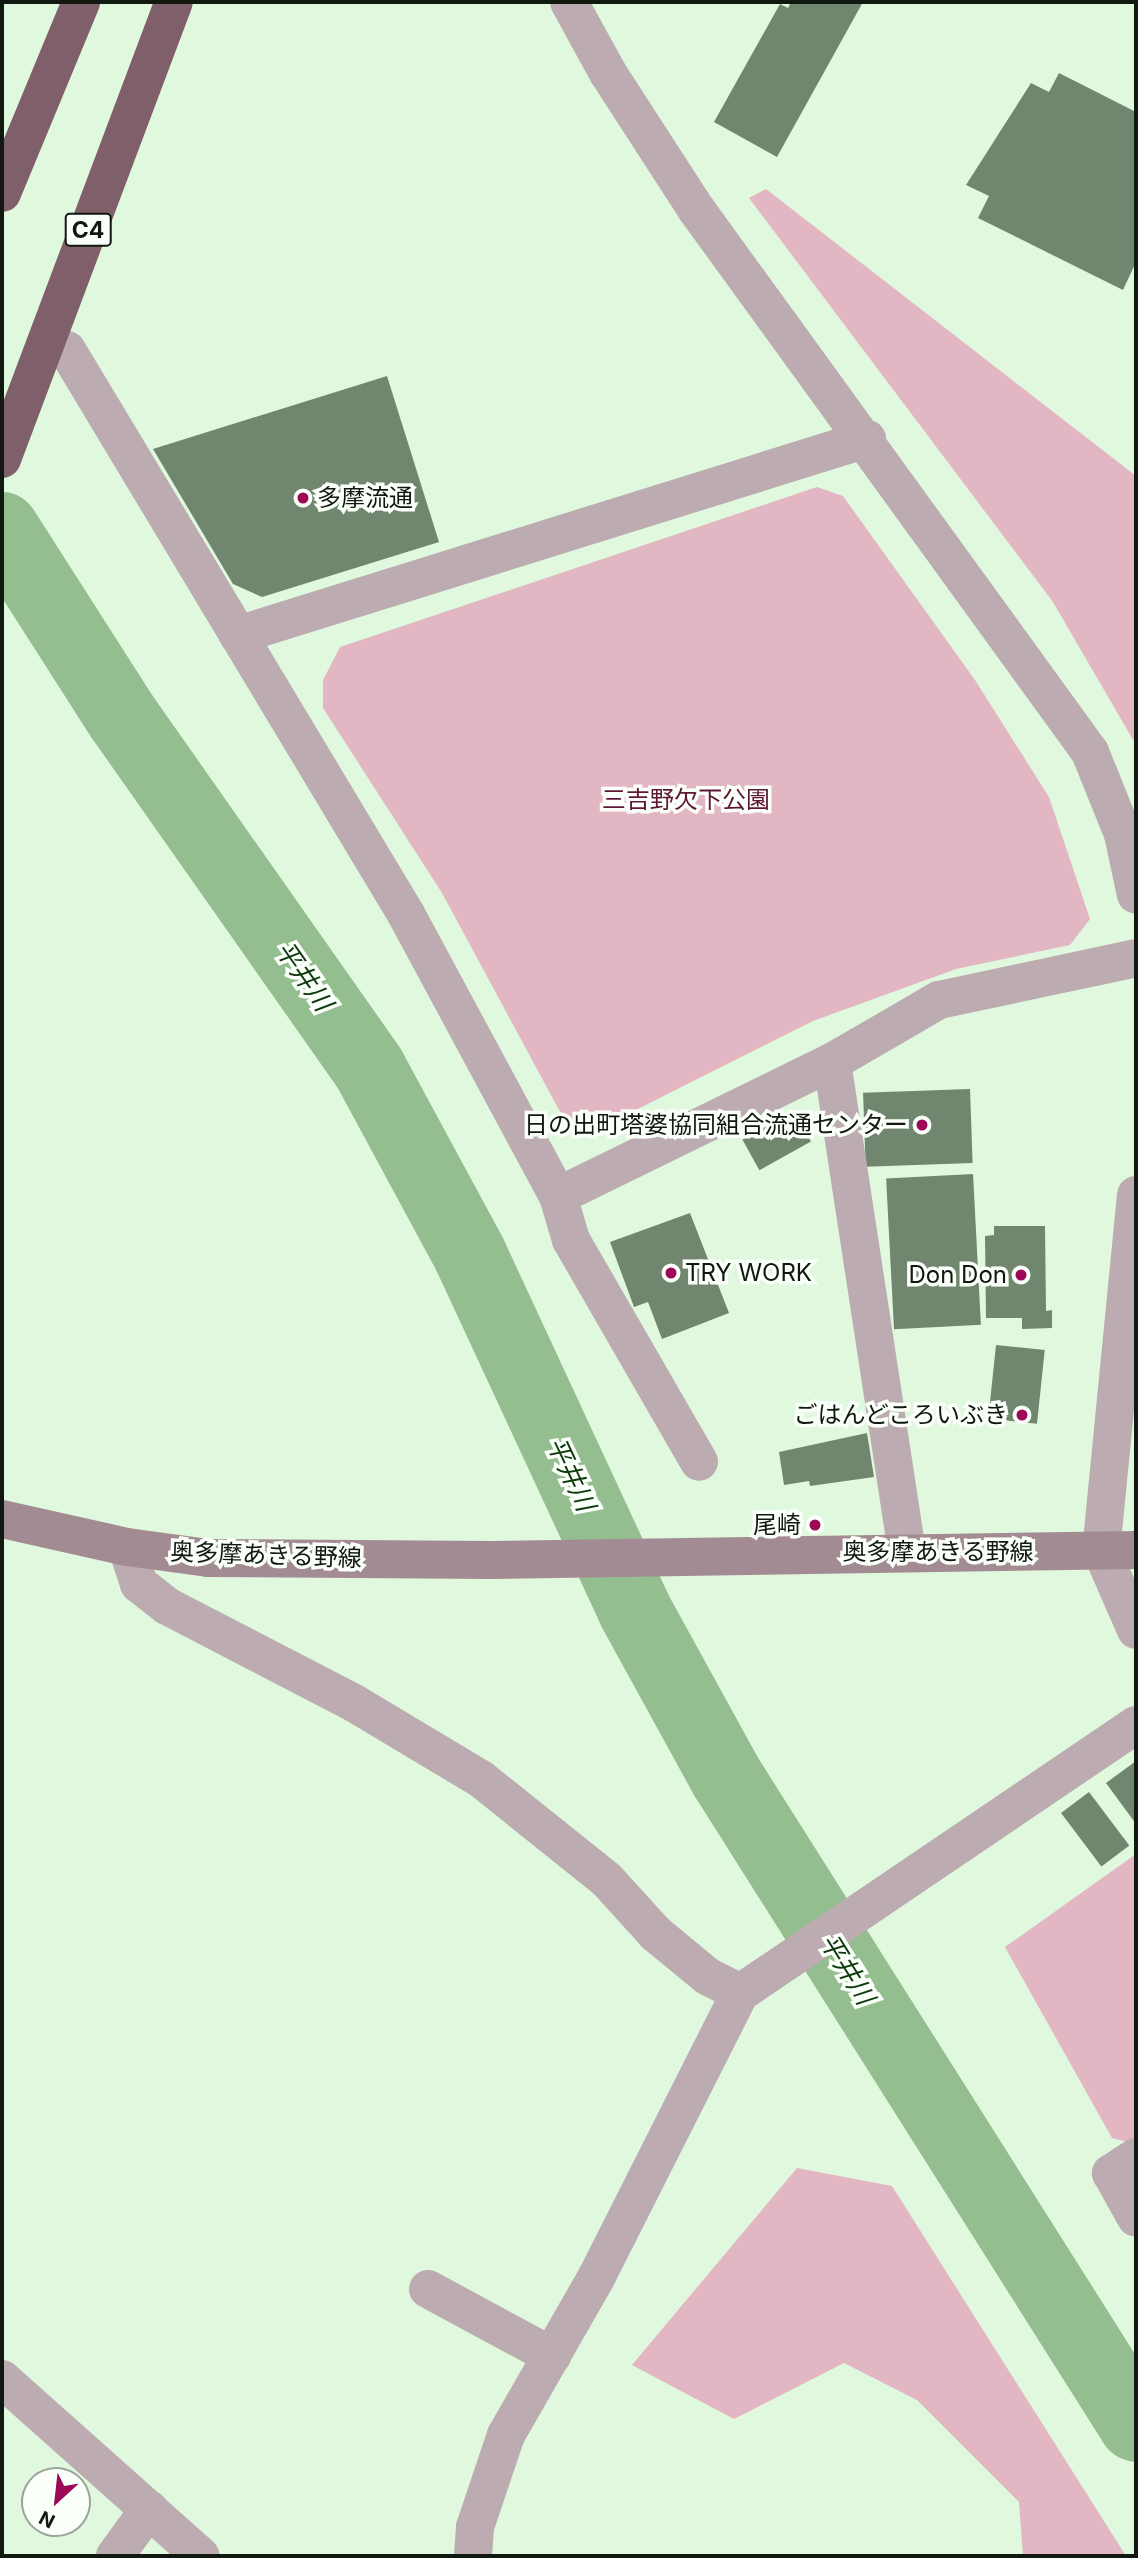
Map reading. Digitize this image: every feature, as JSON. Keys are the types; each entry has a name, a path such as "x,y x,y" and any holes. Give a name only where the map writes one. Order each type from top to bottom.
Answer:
{"highway":[{"path":"2,193 81,2"},
{"name":"C4","path":"2,459 174,2"}],"main road":[{"name":"奥多摩あきる野線","path":"2,1519 127,1547 208,1558 491,1560 741,1553 1119,1550"}],"street":[{"path":"569,2 608,74 695,209 867,439 1090,752 1123,834 1136,895"},
{"path":"67,350 406,914 558,1196 571,1240 699,1462"},
{"path":"238,635 867,439"},
{"path":"558,1196 832,1062 939,1000 1136,958"},
{"path":"832,1062 907,1552"},
{"path":"1136,1195 1119,1550 1136,1630"},
{"path":"127,1547 139,1584 167,1606 354,1703 481,1779 607,1880 655,1933 706,1976 746,1989"},
{"path":"473,2556 475,2527 506,2435 596,2278 746,1989 1136,1725"},
{"path":"1136,2157 1111,2174 1136,2218"},
{"path":"428,2289 552,2356"},
{"path":"2,2379 201,2556"},
{"path":"115,2556 149,2509"}],"green space":[{"path":"766,189 1136,476 1136,745 1053,602 749,198"},
{"name":"三吉野欠下公園","path":"817,487 843,496 975,680 1049,797 1090,919 1070,945 956,969 813,1021 604,1126 565,1121 442,893 323,708 323,680 340,647"},
{"path":"1136,1854 1136,2140 1131,2143 1112,2138 1005,1947"},
{"path":"797,2168 892,2186 1126,2556 1023,2556 1019,2502 917,2400 844,2363 734,2419 632,2365"}],"building":[{"path":"791,2 863,2 777,157 714,122 780,4 788,8"},
{"path":"1059,73 1136,112 1136,262 1123,290 978,218 989,196 966,185 1031,83 1049,92"},
{"path":"387,376 439,542 262,597 233,584 153,449"},
{"path":"970,1089 973,1163 866,1167 863,1093"},
{"path":"794,1111 811,1142 759,1170 742,1140"},
{"path":"973,1174 981,1325 894,1329 886,1179"},
{"path":"690,1213 729,1313 662,1339 648,1302 634,1307 610,1242"},
{"path":"994,1226 1045,1226 1046,1311 1052,1310 1052,1328 1022,1329 1022,1318 986,1318 985,1236 994,1235"},
{"path":"996,1345 1045,1350 1037,1424 988,1419"},
{"path":"867,1433 874,1477 810,1486 809,1481 784,1485 779,1452"},
{"path":"1136,1761 1136,1824 1106,1783"},
{"path":"1089,1792 1129,1846 1101,1867 1061,1813"}],"waterway":[{"name":"平井川","path":"2,529 123,718 369,1068 470,1255 634,1609 727,1778 1136,2425"}],"place":[{"name":"多摩流通","path":"303,498"},
{"name":"日の出町塔婆協同組合流通センター","path":"922,1125"},
{"name":"TRY WORK","path":"671,1273"},
{"name":"Don Don","path":"1021,1275"},
{"name":"ごはんどころいぶき","path":"1022,1415"},
{"name":"尾崎","path":"815,1525"}]}
